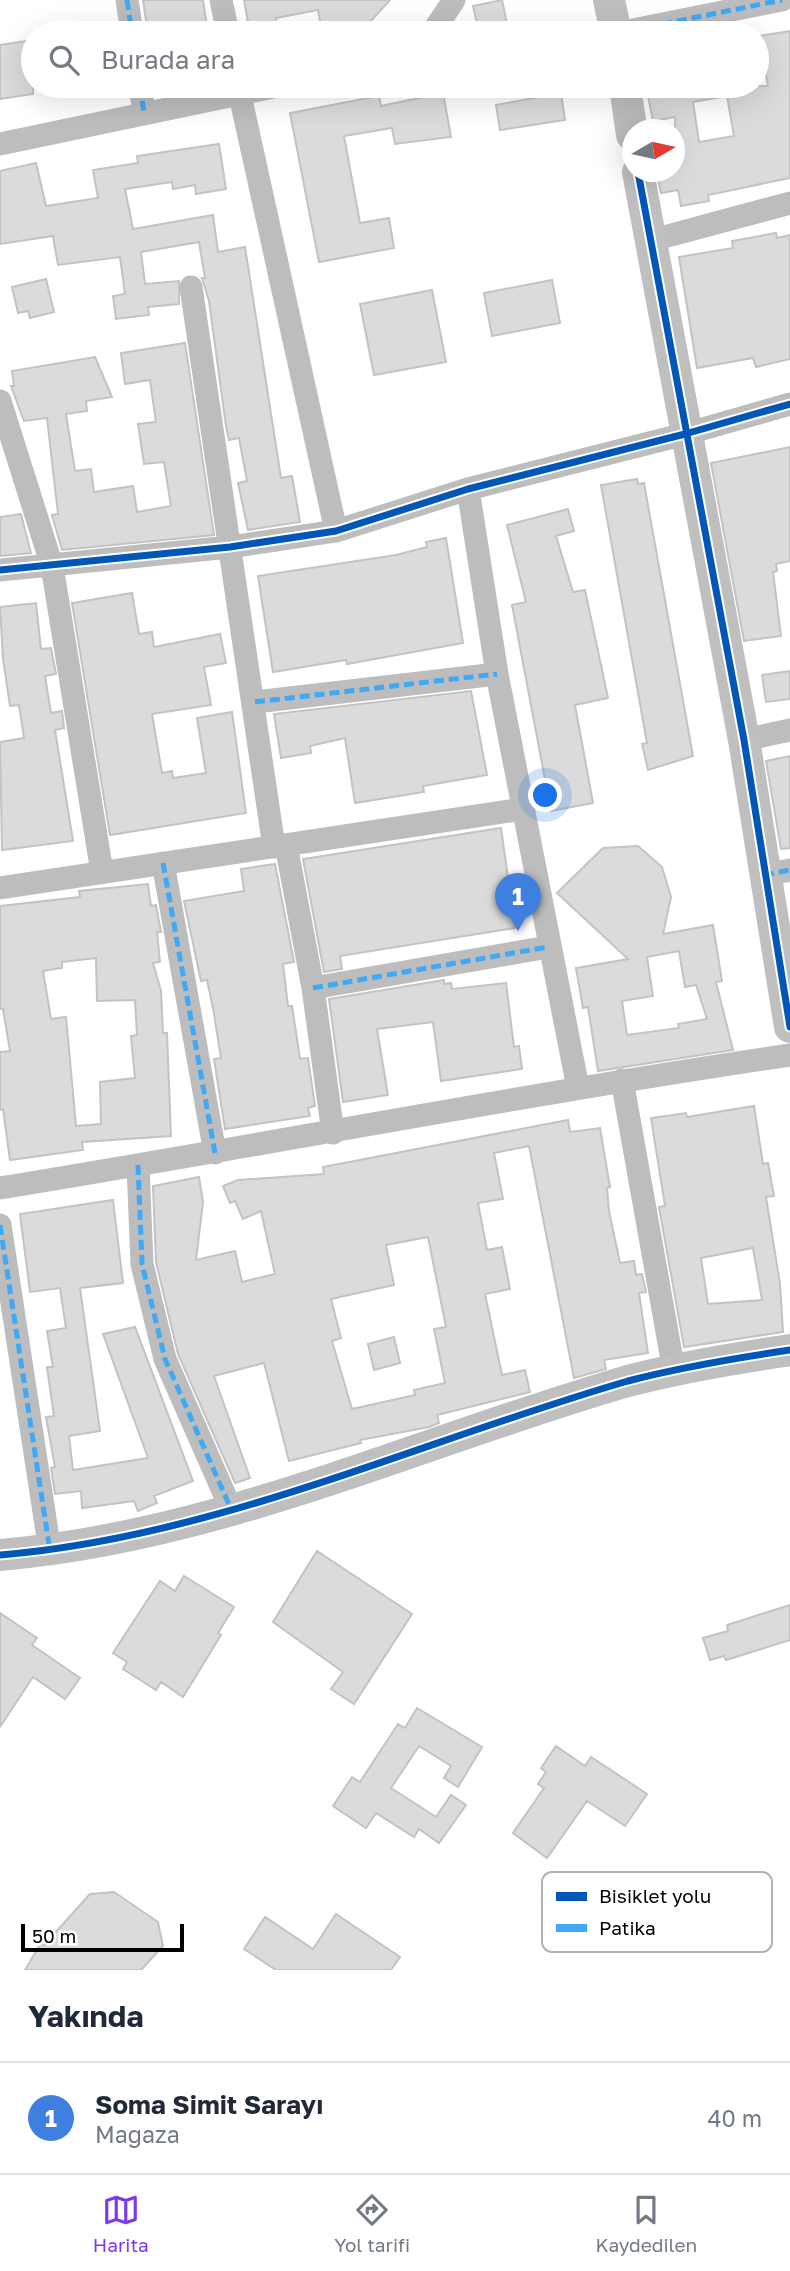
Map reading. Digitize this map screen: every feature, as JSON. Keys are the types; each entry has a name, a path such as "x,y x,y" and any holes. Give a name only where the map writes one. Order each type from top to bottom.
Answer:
{"street":[{"path":"127,0 130,21"},
{"path":"221,0 225,21"},
{"path":"440,21 454,0"},
{"path":"609,0 614,21"},
{"path":"677,21 782,0"},
{"path":"142,98 144,113"},
{"path":"0,144 206,98"},
{"path":"241,98 336,531"},
{"path":"627,98 630,119"},
{"path":"640,182 744,740 777,872 790,1027"},
{"path":"649,241 790,203"},
{"path":"191,287 255,702 280,846 313,988 333,1133"},
{"path":"0,401 52,566 102,872"},
{"path":"0,570 230,547 336,531 468,489 685,434 790,404"},
{"path":"468,489 498,674 548,947 578,1088"},
{"path":"255,702 498,674"},
{"path":"744,740 790,730"},
{"path":"0,888 523,809"},
{"path":"163,863 215,1153"},
{"path":"313,988 548,947"},
{"path":"0,1188 333,1133 622,1080 790,1055"},
{"path":"622,1080 674,1371"},
{"path":"138,1165 142,1264 165,1359 231,1509"},
{"path":"0,1225 50,1551"},
{"path":"0,1555 50,1551 187,1523 630,1381 790,1350"}],"building":[{"path":"143,0 203,0 206,21 146,21"},
{"path":"244,0 390,0 371,21 320,21 318,10 276,18 276,21 248,21"},
{"path":"502,0 506,21 476,21 473,6"},
{"path":"790,31 790,178 708,195 709,201 681,206 678,190 661,193 659,182 685,182 685,119 653,119 648,98 716,98 693,102 699,142 734,136 727,98 769,98 769,34"},
{"path":"21,42 21,96 0,99 0,45"},
{"path":"369,98 379,98 381,106 419,98 444,98 451,137 395,144 392,128 344,136 360,223 389,218 394,248 319,262 290,113"},
{"path":"534,98 562,98 565,120 500,130 496,105"},
{"path":"219,144 226,189 196,194 195,185 173,189 172,182 125,189 133,229 213,215 218,252 245,247 281,478 292,476 300,522 248,530 238,483 247,481 239,438 229,440 226,426 209,301 202,278 205,278 199,242 141,252 145,284 179,281 179,304 148,307 149,315 116,319 113,296 125,294 120,257 58,265 53,236 0,244 0,171 36,163 46,206 98,198 93,170 138,163 137,156"},
{"path":"776,233 777,238 790,235 790,359 756,367 753,358 697,368 679,257 733,248 732,241"},
{"path":"46,279 54,312 30,318 28,311 18,313 12,287"},
{"path":"552,280 560,323 492,336 484,293"},
{"path":"432,290 446,362 374,375 360,304"},
{"path":"185,343 214,535 62,550 52,515 58,514 47,418 24,421 11,386 14,386 12,371 95,357 112,397 86,401 87,411 66,414 75,471 91,469 94,492 133,486 137,512 171,506 164,462 144,464 138,424 156,422 150,380 125,384 121,353"},
{"path":"790,447 790,561 776,564 777,571 773,572 781,636 744,641 711,463"},
{"path":"637,479 638,484 644,483 693,756 648,770 642,744 647,743 601,485"},
{"path":"568,509 574,531 556,536 573,592 585,590 608,698 575,705 593,803 551,811 512,605 526,602 507,525"},
{"path":"21,514 31,553 0,556 0,517"},
{"path":"446,538 463,643 347,664 346,660 273,672 258,576 396,555 427,547 426,542"},
{"path":"132,593 139,634 152,632 154,647 220,634 226,663 204,667 211,705 152,714 162,773 172,771 173,778 206,773 197,718 232,712 246,813 110,835 72,603"},
{"path":"36,603 41,649 51,648 56,674 45,676 51,713 62,711 64,728 55,730 73,841 2,850 0,742 24,738 19,705 10,706 3,659 0,607"},
{"path":"790,671 790,699 766,702 762,675"},
{"path":"471,691 487,775 423,786 424,792 355,803 345,738 310,746 311,753 281,758 274,714"},
{"path":"790,756 790,848 781,849 766,761"},
{"path":"501,828 515,928 340,956 342,969 324,972 303,859"},
{"path":"638,846 662,867 671,897 663,934 713,925 722,981 716,982 733,1050 598,1071 588,1007 583,1008 576,968 628,959 557,893 603,848","holes":["679,951 685,987 696,985 707,1019 678,1024 679,1028 627,1035 622,1001 653,996 647,957"]},
{"path":"275,864 294,962 283,964 288,1006 292,1006 300,1059 308,1058 315,1106 308,1108 310,1116 225,1129 214,1059 221,1058 213,1008 207,980 201,981 184,901 244,891 241,869"},
{"path":"148,884 151,906 156,905 161,932 157,932 160,962 153,963 161,991 163,1033 167,1033 171,1136 82,1142 83,1150 10,1160 3,1109 0,1110 0,1052 10,1051 3,1009 0,1009 0,906 80,897 79,891","holes":["96,958 97,1001 135,1000 137,1035 131,1036 135,1078 100,1082 101,1124 76,1126 66,1017 51,1019 43,971 62,968 62,962"]},
{"path":"444,980 444,984 451,983 452,989 506,983 514,1047 519,1046 522,1069 441,1081 433,1022 377,1029 388,1095 343,1102 329,999"},
{"path":"754,1106 763,1164 768,1163 774,1196 766,1197 780,1284 783,1332 684,1347 659,1207 665,1206 651,1118 686,1113 687,1117","holes":["753,1248 762,1300 708,1304 701,1258"]},
{"path":"568,1120 570,1132 600,1128 610,1187 607,1188 609,1211 620,1263 634,1261 636,1275 642,1274 646,1292 639,1293 648,1353 604,1360 606,1369 574,1378 529,1146 494,1153 503,1199 478,1203 487,1250 502,1247 510,1289 485,1294 502,1375 525,1370 530,1392 437,1415 439,1423 429,1427 360,1440 361,1443 289,1461 264,1363 214,1376 250,1478 235,1483 178,1354 156,1262 153,1186 199,1177 203,1202 196,1260 235,1251 242,1282 275,1274 261,1211 243,1219 235,1201 230,1203 223,1186 238,1180 324,1174 323,1167","holes":["428,1237 446,1327 434,1329 445,1383 414,1390 415,1395 352,1409 332,1341 341,1338 331,1299 394,1285 386,1245"]},
{"path":"113,1200 123,1283 80,1288 100,1431 69,1436 73,1470 148,1458 103,1334 135,1327 193,1481 154,1496 157,1503 138,1511 134,1501 82,1508 81,1491 55,1494 51,1468 55,1467 46,1417 54,1416 47,1367 53,1367 47,1331 66,1328 60,1288 30,1292 20,1214"},
{"path":"394,1337 400,1363 374,1370 368,1344"},
{"path":"317,1551 412,1614 354,1704 331,1689 343,1672 273,1622"},
{"path":"184,1576 234,1607 218,1633 221,1635 183,1697 161,1682 156,1690 123,1669 127,1662 113,1653 160,1581 175,1591"},
{"path":"790,1605 790,1640 726,1660 724,1656 710,1660 703,1638 728,1631 727,1625"},
{"path":"0,1613 37,1638 32,1645 80,1678 65,1699 33,1677 0,1727"},
{"path":"417,1708 482,1747 458,1787 444,1778 451,1766 419,1746 391,1788 436,1817 451,1795 466,1805 439,1843 419,1829 414,1837 376,1813 366,1828 333,1806 352,1777 360,1782 398,1724 405,1728"},
{"path":"556,1746 585,1766 591,1757 647,1794 625,1826 587,1801 547,1858 513,1833 544,1788 538,1784 546,1772 541,1768"},
{"path":"114,1892 158,1922 163,1946 141,1970 25,1970 41,1943 44,1945 90,1894"},
{"path":"336,1914 400,1957 391,1970 276,1970 244,1949 265,1917 313,1949"}],"marked path":[{"path":"127,0 130,21"},
{"path":"678,21 782,0"},
{"path":"142,98 144,113"},
{"path":"255,702 497,674"},
{"path":"163,863 215,1153"},
{"path":"764,875 790,870"},
{"path":"313,988 548,947"},
{"path":"138,1165 142,1264 165,1359 231,1509"},
{"path":"0,1225 50,1551"}],"cycle path":[{"path":"640,182 744,740 790,1027"},
{"path":"0,570 230,547 336,531 468,489 685,434 790,404"},
{"path":"0,1555 81,1545 160,1529 317,1484 628,1381 709,1363 790,1350"}],"place":[{"name":"Soma Simit Sarayı","path":"518,931"}]}
